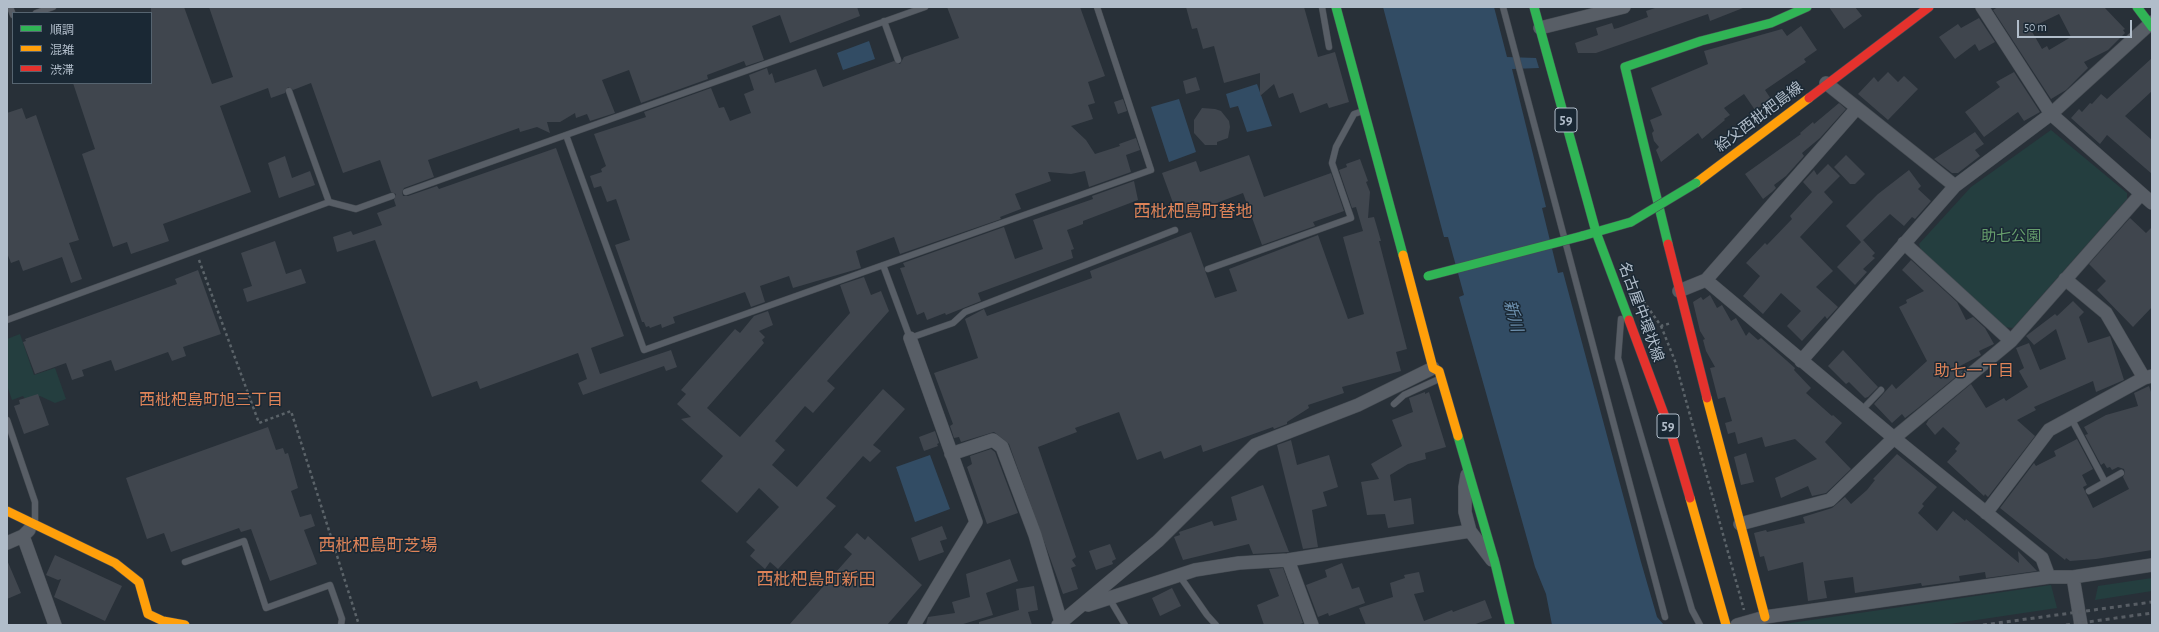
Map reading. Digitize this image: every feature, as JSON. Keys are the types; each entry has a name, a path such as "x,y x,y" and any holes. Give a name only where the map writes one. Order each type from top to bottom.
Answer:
{"street":[{"path":"1336,7 1410,281 1495,563 1510,625"},
{"name":"名古屋中環状線","path":"1534,7 1596,232 1670,433 1726,625"},
{"path":"1540,28 1624,7"},
{"path":"1764,617 1679,291 1625,67 1701,42 1771,23 1807,7"},
{"path":"1982,7 2052,114 2152,203"},
{"path":"1801,361 1955,186 2052,114 2151,24 2137,7"},
{"name":"給父西枇杷島線","path":"1410,281 1631,222 1696,183 1922,9"},
{"path":"1826,83 1955,186"},
{"path":"1679,291 1706,280 1857,108"},
{"path":"1740,524 1830,500 1894,438 2011,341 2141,194"},
{"path":"1904,243 2011,341"},
{"path":"1986,513 2049,430 2148,377 2106,313 2065,279"},
{"path":"1706,280 1861,411 2042,558 2049,577"},
{"path":"910,338 976,522 914,625"},
{"path":"952,454 993,440 1002,447 1035,535 1060,623 1081,607 1158,541 1255,445 1437,373"},
{"path":"1468,471 1465,487 1465,512 1470,531 1487,556 1495,563"},
{"path":"7,511 115,563 138,582 148,614 158,623 185,625"},
{"path":"7,543 23,536 35,524"},
{"path":"1081,607 1195,570 1239,563 1288,560 1470,531"},
{"path":"23,536 55,625"},
{"path":"1288,560 1312,625"},
{"path":"1742,624 1764,617 2049,577 2073,577 2152,565"},
{"path":"2073,577 2081,625"}],"lane":[{"path":"39,12 53,7"},
{"path":"406,192 925,7"},
{"path":"566,135 644,350 1151,170 1097,7"},
{"path":"1322,7 1329,47"},
{"path":"1503,7 1665,617"},
{"path":"884,21 898,60"},
{"path":"289,91 329,202"},
{"path":"1208,269 1351,218 1332,163 1336,147 1354,114 1364,111"},
{"path":"7,320 329,202 356,209 392,196"},
{"path":"883,265 910,338 953,323 965,312 1175,230"},
{"path":"1622,301 1618,358 1692,610 1700,625"},
{"path":"1394,404 1404,395 1437,373"},
{"path":"1861,411 1881,390"},
{"path":"2071,418 2105,482"},
{"path":"7,420 35,502 35,524"},
{"path":"2089,491 2121,473"},
{"path":"185,562 244,542 266,608 330,586 342,619 341,625"},
{"path":"1179,575 1207,615 1216,625"},
{"path":"1109,598 1125,625"}],"path":[{"path":"196,251 259,423 291,411 359,625"},
{"path":"1639,295 1661,326 1675,361 1742,624"},
{"path":"1661,326 1686,318"}],"green space":[{"name":"助七公園","path":"2051,130 2127,193 2127,199 2013,328 2004,327 1921,250 1919,244 1971,187"},
{"path":"20,334 34,375 55,368 66,399 55,403 40,396 26,400 23,396 12,400 7,385 7,339"},
{"path":"2152,578 2152,591 2095,600 2098,586"},
{"path":"2051,585 2057,608 1943,625 1777,625"}],"water":[{"name":"新川","path":"1383,7 1494,7 1507,57 1536,58 1539,68 1512,69 1546,207 1542,208 1558,273 1563,272 1657,617 1664,625 1552,625 1546,594 1535,567 1459,297 1464,295 1448,237 1444,237"},
{"path":"869,41 875,59 843,70 837,53"},
{"path":"1257,84 1272,126 1247,132 1238,106 1230,108 1226,94"},
{"path":"1179,99 1196,152 1169,162 1151,107"},
{"path":"930,455 950,509 915,522 896,467"}],"building":[{"path":"151,7 184,7 212,84 233,77 209,7 857,7 860,16 790,43 780,15 752,26 764,60 746,66 744,61 707,75 708,79 641,103 629,70 602,80 615,113 590,121 587,114 576,118 575,113 560,122 547,122 550,133 537,127 520,132 519,128 428,160 434,177 404,188 402,192 403,196 408,196 437,186 439,189 556,148 624,336 591,348 600,374 671,350 677,367 666,371 664,366 583,395 578,383 587,379 578,353 480,389 477,381 432,397 375,240 337,252 333,237 351,231 353,235 382,225 377,213 396,206 394,200 396,194 391,192 380,160 343,173 311,83 293,90 288,87 285,93 271,98 268,88 220,106 251,192 163,224 169,241 131,254 127,242 113,247 82,154 95,149 73,84 152,84"},
{"path":"947,7 1080,7 1105,76 1088,82 1095,103 1088,105 1093,119 1071,126 1086,140 1095,154 1120,146 1119,144 1136,138 1140,150 1126,155 1131,172 1089,187 1085,171 1071,174 1048,172 1051,181 1015,194 1021,209 1000,217 1001,219 900,254 894,237 856,251 861,268 793,288 789,276 760,286 765,302 751,307 745,292 673,317 675,323 662,328 661,324 650,328 649,326 646,327 644,322 642,322 615,245 630,240 616,199 607,202 601,186 594,188 590,176 602,172 601,169 606,166 594,134 646,117 644,112 711,88 719,108 724,107 730,121 751,113 744,94 754,90 749,75 767,68 769,75 772,73 775,83 816,69 823,87 894,61 900,64 904,57 959,38"},
{"path":"1186,7 1304,7 1318,57 1335,52 1349,102 1329,108 1327,103 1300,113 1293,93 1279,98 1274,84 1260,96 1260,73 1224,83 1214,46 1203,49 1197,28 1192,29"},
{"path":"1658,7 1743,8 1710,21 1708,14 1596,53 1578,53 1575,43 1598,35 1596,28 1612,23 1614,29 1618,28 1648,17 1646,11"},
{"path":"1829,7 1855,7 1862,16 1844,29"},
{"path":"1998,7 2104,7 2125,29 2123,30 2125,33 2108,50 2084,62 2088,68 2066,90 2051,99 1993,10","holes":["2059,14 2071,37 2049,50 2047,46 2042,49 2030,28"]},
{"path":"1979,18 1995,42 1979,51 1975,44 1955,59 1939,37 1958,24 1961,28"},
{"path":"1801,26 1817,50 1804,59 1806,62 1765,90 1771,99 1755,110 1744,94 1724,108 1730,115 1702,139 1698,133 1661,162 1656,150 1659,147 1654,141 1652,133 1654,131 1650,120 1662,115 1651,88 1708,64 1704,51 1782,29 1787,36"},
{"path":"2152,58 2152,91 2125,116 2152,140 2152,174 2107,135 2100,144 2071,118 2079,109 2082,112 2090,103 2092,104 2101,94 2107,99"},
{"path":"1888,72 1898,82 1904,76 1918,89 1888,120 1858,94 1874,77 1878,82"},
{"path":"2014,72 2040,112 2024,121 2018,112 1984,137 1965,112 2000,87 1996,82"},
{"path":"1196,77 1200,90 1186,94 1183,81"},
{"path":"1123,99 1127,111 1118,114 1114,102"},
{"path":"1839,103 1846,109 1820,138 1802,153 1804,156 1786,176 1774,185 1776,188 1763,199 1745,174 1801,134 1800,133 1813,122 1814,124"},
{"path":"22,108 26,119 36,115 79,240 69,243 82,279 71,283 62,257 23,271 19,260 11,263 7,253 7,113"},
{"path":"1202,108 1221,111 1229,121 1230,127 1228,138 1217,142 1217,145 1205,145 1194,133 1194,120"},
{"path":"1975,132 1984,144 1975,150 1980,156 1958,173 1952,173 1934,159"},
{"path":"1249,155 1264,197 1331,173 1344,211 1313,222 1315,226 1262,245 1243,193 1185,215 1179,201 1173,203 1162,173 1196,161 1200,172"},
{"path":"1846,155 1865,174 1855,184 1850,184 1834,167"},
{"path":"285,156 292,178 310,171 315,185 279,198 268,163"},
{"path":"1360,159 1368,181 1366,182 1370,192 1368,218 1374,217 1407,349 1396,352 1401,371 1342,387 1344,393 1308,405 1309,408 1287,422 1287,424 1274,429 1273,427 1203,452 1201,445 1164,459 1161,451 1137,460 1119,412 1075,428 1077,432 1038,447 1076,557 1072,560 1076,566 1071,568 1078,589 1063,594 1009,444 994,432 961,442 959,437 954,438 950,426 953,424 934,373 978,358 965,319 984,309 987,316 1092,278 1090,271 1191,232 1215,298 1237,291 1229,269 1318,235 1348,319 1364,314 1343,237 1363,231 1356,207 1352,208 1339,170 1347,167 1346,164"},
{"path":"1828,164 1840,176 1824,192 1833,202 1800,237 1833,271 1816,287 1838,307 1827,319 1825,316 1802,341 1787,326 1801,311 1781,293 1763,314 1743,296 1760,276 1746,263 1765,243 1767,245 1792,219 1790,216 1812,192 1803,182 1814,170 1817,175"},
{"path":"1909,170 1921,186 1918,189 1931,201 1915,219 1912,217 1904,226 1890,214 1861,242 1846,226 1878,194"},
{"path":"1134,181 1138,200 1083,221 1083,224 1067,230 1074,249 1071,250 1073,258 978,293 981,301 946,315 945,313 927,320 924,312 917,315 900,268 905,267 903,263 1004,227 1015,259 1043,249 1033,220 1093,199 1092,196"},
{"path":"2130,218 2146,233 2152,227 2152,307 2133,327 2097,290 2106,281 2089,264"},
{"path":"1863,240 1875,253 1872,256 1875,258 1863,269 1867,272 1855,285 1837,267"},
{"path":"275,241 286,274 301,269 306,283 247,302 243,289 252,286 241,253"},
{"path":"1911,260 1957,302 1966,320 1973,317 1985,328 1994,344 1979,351 1981,355 1960,366 1963,371 1918,408 1905,418 1902,414 1892,423 1874,404 1892,384 1896,389 1927,361 1899,307 1907,303 1906,300 1924,291 1902,270"},
{"path":"198,270 221,334 183,347 186,356 172,361 168,352 115,371 111,360 82,370 84,376 72,380 66,363 35,374 23,342 26,341 25,339 177,284 175,279"},
{"path":"864,277 871,295 881,291 889,311 827,381 835,388 813,413 805,406 775,441 785,450 772,465 797,487 883,389 905,409 873,445 881,451 870,462 863,456 826,498 836,506 778,569 770,562 765,569 750,556 755,550 746,542 779,507 759,488 737,513 701,481 723,456 681,419 691,417 677,404 686,394 681,390 735,329 740,333 754,316 768,311 773,325 759,331 765,337 762,340 764,343 707,408 740,437 850,313 840,285"},
{"path":"1710,295 1717,308 1722,305 1731,321 1736,318 1746,336 1749,332 1758,340 1761,338 1795,368 1794,370 1811,388 1806,393 1842,423 1825,442 1851,469 1826,493 1812,496 1808,486 1781,498 1775,478 1817,459 1795,439 1765,447 1762,437 1738,444 1735,432 1728,434 1725,423 1732,421 1725,397 1718,399 1710,368 1715,367 1706,351 1703,340 1705,339 1700,331 1693,302 1701,297 1703,300"},
{"path":"2073,301 2084,312 2079,317 2088,343 2110,336 2124,380 2096,392 2093,381 2034,407 2036,410 2017,420 2035,436 1988,497 1985,494 1984,496 1947,462 1957,451 1955,449 1960,443 1943,427 1935,435 1926,424 1929,419 1971,384 1986,408 2004,398 2006,401 2028,387 2019,371 2024,368 2016,348 2029,343 2040,370 2066,359 2056,329 2034,345 2026,336 2055,314 2057,316"},
{"path":"1843,350 1878,387 1868,397 1865,398 1849,382 1846,384 1828,366"},
{"path":"2149,386 2152,395 2152,550 2096,559 2070,561 2066,558 2065,560 2000,508 2034,463 2036,466 2056,456 2054,451 2077,439 2093,469 2082,475 2087,485 2083,487 2093,508 2129,489 2123,477 2125,473 2124,469 2118,467 2112,470 2110,467 2107,468 2104,463 2101,465 2085,435 2088,434 2084,427 2106,415 2138,406 2134,393"},
{"path":"1425,392 1425,394 1429,392 1446,447 1425,453 1426,459 1408,464 1390,475 1394,501 1411,498 1414,524 1388,528 1385,514 1367,515 1361,482 1379,479 1371,464 1402,446 1392,420 1413,412 1409,398"},
{"path":"38,394 49,425 24,434 14,406 20,404 19,400"},
{"path":"268,427 276,450 283,448 285,454 288,453 298,488 291,491 300,517 311,514 315,526 304,530 317,564 270,581 251,529 241,532 239,528 171,552 164,533 147,539 126,478"},
{"path":"935,431 939,443 937,444 938,446 924,451 919,437"},
{"path":"1291,440 1297,465 1329,455 1338,487 1323,492 1327,506 1312,510 1318,547 1303,549 1277,445"},
{"path":"991,449 995,452 1018,513 987,524 967,467 972,464 970,456"},
{"path":"1746,453 1754,482 1741,485 1734,457"},
{"path":"1897,454 1937,487 1922,504 1924,506 1918,513 1937,531 1953,511 1965,521 1966,519 2019,563 2018,551 2037,571 1986,578 1985,572 1959,576 1960,581 1922,586 1921,583 1855,593 1853,577 1824,581 1827,598 1808,601 1803,562 1768,571 1764,556 1760,557 1754,533 1766,530 1767,532 1805,523 1803,517 1832,508 1845,497 1851,504 1867,490 1875,480 1873,479"},
{"path":"1263,485 1289,552 1253,554 1249,544 1183,560 1174,537 1180,535 1179,532 1212,521 1214,526 1237,520 1231,497"},
{"path":"942,526 947,539 940,541 944,552 919,561 911,538"},
{"path":"857,533 865,540 868,536 922,585 887,625 789,625 852,554 844,547"},
{"path":"1110,544 1116,559 1112,561 1113,564 1096,570 1089,551"},
{"path":"55,555 122,586 105,621 54,597 61,579 58,580 46,575"},
{"path":"1010,559 1018,581 986,593 993,615 960,625 926,625 928,617 955,613 952,602 970,597 966,574"},
{"path":"7,560 21,593 7,599"},
{"path":"1342,563 1352,589 1359,587 1365,603 1329,616 1328,613 1318,617 1306,585 1327,577 1325,570"},
{"path":"1283,568 1303,623 1297,625 1264,625 1257,605 1279,596 1269,569"},
{"path":"1419,572 1424,592 1414,594 1424,621 1452,610 1453,612 1485,600 1492,618 1473,625 1366,625 1359,608 1393,597 1390,583 1405,578 1404,575"},
{"path":"1034,586 1038,610 1028,612 1032,625 979,625 979,622 1019,610 1016,589"},
{"path":"1172,588 1181,606 1160,616 1152,598"}],"railway":[{"path":"1983,625 2152,602"},
{"path":"2066,625 2152,613"}],"traffic: fast":[{"path":"1336,7 1403,255"},
{"path":"1534,7 1596,232 1629,320"},
{"path":"1668,244 1625,67 1701,41 1771,23 1807,7"},
{"path":"2137,7 2152,27"},
{"path":"1631,222 1696,183"},
{"path":"1582,236 1631,222"},
{"path":"1428,276 1582,236"},
{"path":"1458,436 1495,563 1510,625"}],"traffic: slow":[{"path":"1696,183 1809,98"},
{"path":"1403,255 1433,368 1439,371 1458,436"},
{"path":"1707,398 1765,617"},
{"path":"1690,498 1726,625"},
{"path":"7,511 115,563 139,582 148,614 163,621 185,625"}],"traffic: jam":[{"path":"1809,98 1929,7"},
{"path":"1668,244 1707,398"},
{"path":"1629,320 1671,433 1690,498"}],"district":[{"name":"西枇杷島町替地","path":"1193,212"},
{"name":"助七一丁目","path":"1974,371"},
{"name":"西枇杷島町旭三丁目","path":"211,400"},
{"name":"西枇杷島町芝場","path":"378,546"},
{"name":"西枇杷島町新田","path":"816,580"}]}
